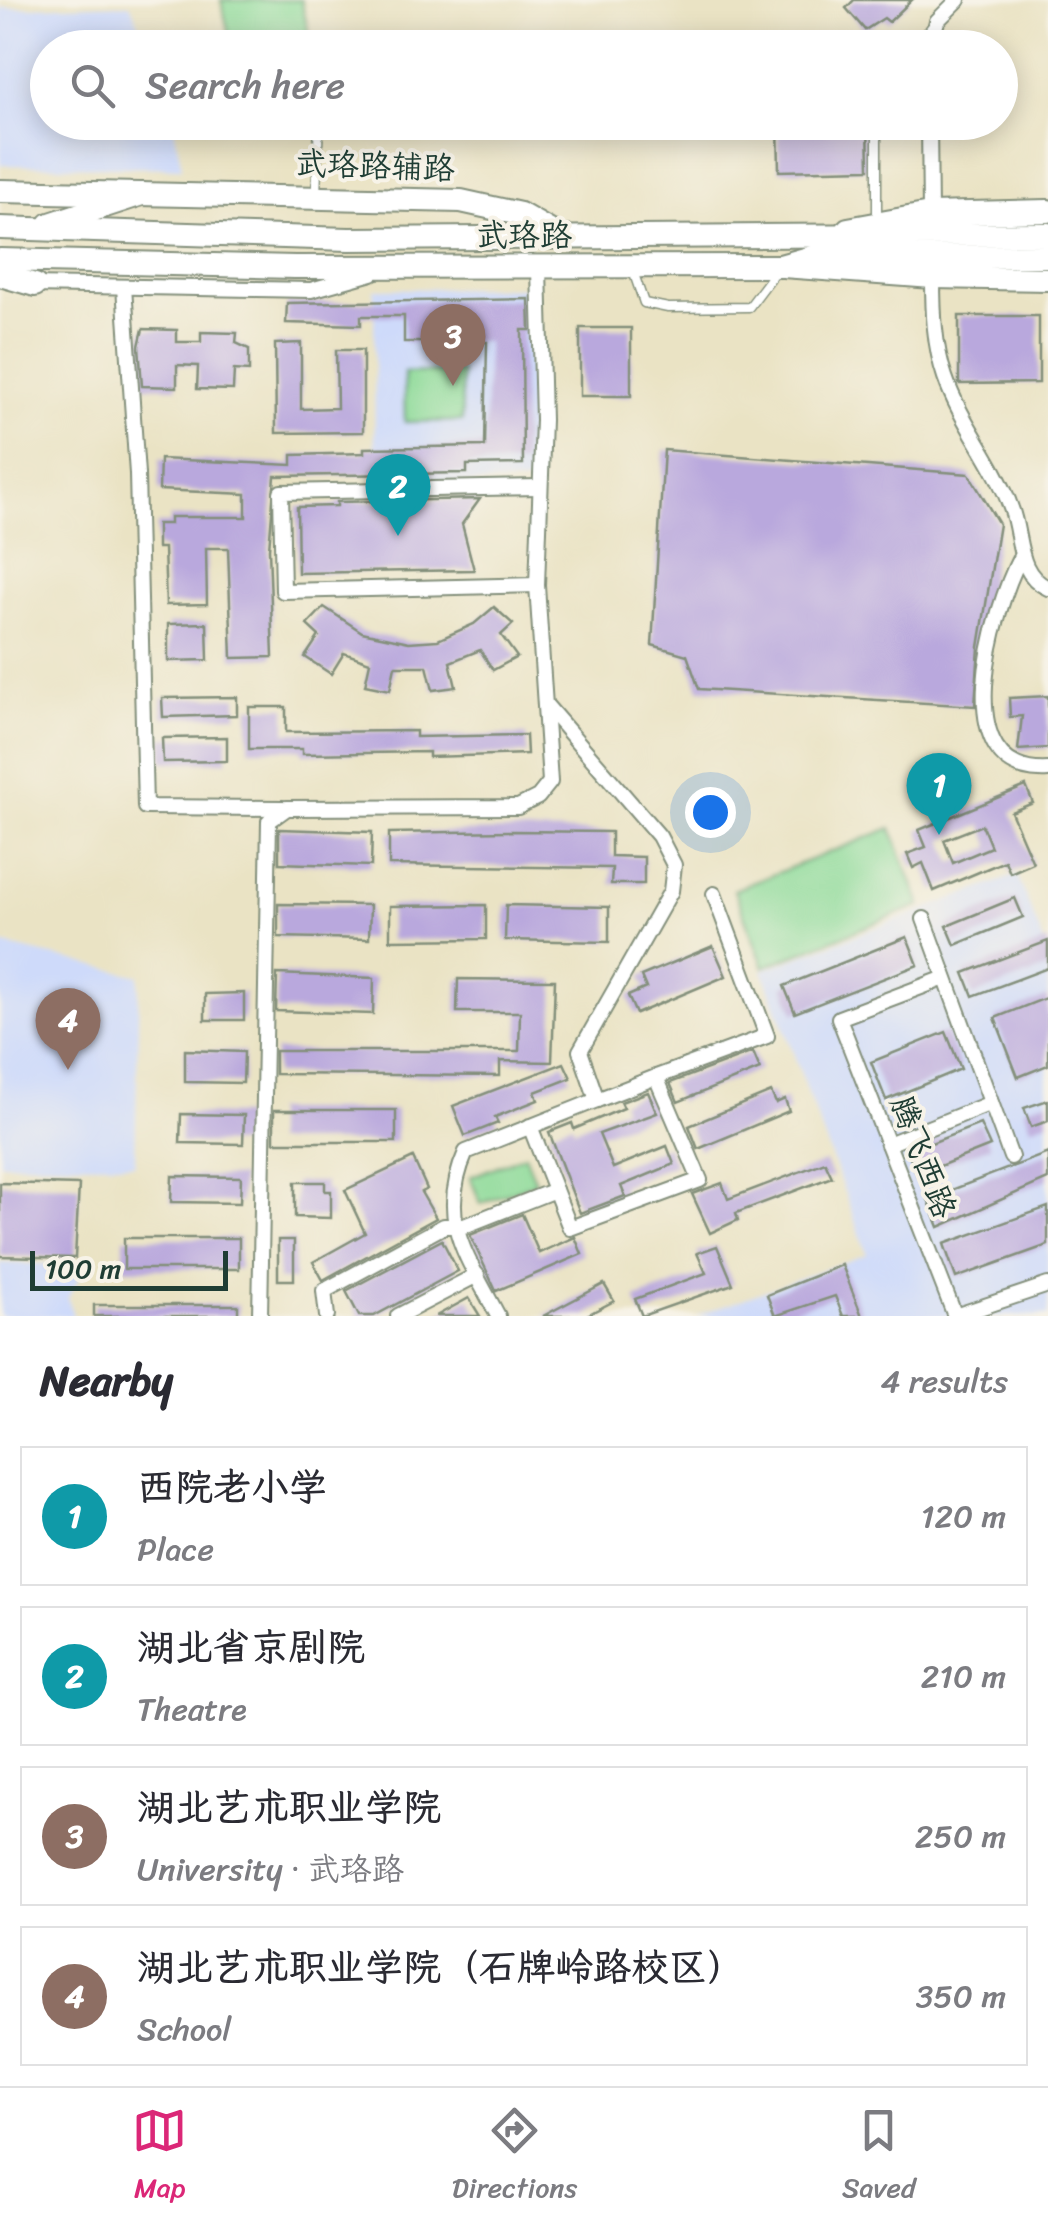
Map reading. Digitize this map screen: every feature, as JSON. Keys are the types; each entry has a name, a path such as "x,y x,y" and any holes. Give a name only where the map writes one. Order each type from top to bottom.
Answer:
{"main road":[{"name":"武珞路辅路","path":"0,191 419,198 520,214 560,236"},
{"path":"33,229 142,194"},
{"path":"814,236 930,214 1048,211"},
{"name":"武珞路","path":"0,228 349,239 1048,234"},
{"name":"武珞路","path":"0,260 539,268 780,266 812,258 1048,256"},
{"path":"780,266 933,278 1048,279"},
{"path":"0,275 35,285"}],"street":[{"path":"935,30 937,21 958,0"},
{"path":"929,140 930,214"},
{"path":"0,284 312,290 393,268"},
{"path":"124,287 137,474 144,807 528,804 550,782 537,585 539,268"},
{"path":"933,278 932,317 944,375 1002,483 1018,526 1020,556 996,609 985,664 992,739 1006,762 1028,772 1048,770"},
{"path":"537,585 283,591 281,492 540,487"},
{"path":"1020,556 1037,583 1048,588"},
{"path":"544,704 659,836 674,865 671,891 580,1051 597,1100"},
{"path":"260,1316 266,832 269,822 287,808"},
{"path":"498,1316 454,1226 452,1192 466,1152 767,1036 714,894"},
{"path":"924,919 1011,1158"},
{"name":"腾飞西路","path":"946,978 839,1018 955,1316"},
{"path":"530,1126 570,1228 700,1180 656,1077"},
{"path":"888,1144 991,1104"},
{"path":"327,1316 324,1291 444,1226 454,1226 556,1190"},
{"path":"398,1316 477,1276"},
{"path":"955,1316 1048,1285"}],"lane":[{"path":"929,30 937,21"},
{"path":"316,195 318,140"},
{"path":"877,140 877,224"},
{"path":"631,267 644,303 668,308 749,307 780,266"}],"shaded area":[{"path":"130,4 141,30 30,30 30,140 176,140 182,168 0,165 0,8"},
{"path":"531,288 531,483 375,484 374,289"},
{"path":"1017,875 1048,953 1048,1316 696,1316 867,1254 763,970"},
{"path":"0,944 139,976 135,1164 0,1163"},
{"path":"0,1263 86,1265 68,1298 73,1316 0,1316"}],"green space":[{"path":"221,0 301,0 308,30 228,30"},
{"path":"461,371 462,421 405,422 404,373"},
{"path":"891,828 921,905 764,967 734,890"},
{"path":"525,1155 536,1182 481,1204 470,1177"}],"building":[{"path":"854,0 912,0 889,22 884,18 865,30 846,8"},
{"path":"778,140 868,140 869,169 779,171"},
{"path":"529,299 530,330 522,330 523,464 467,465 467,473 275,476 269,549 273,657 232,658 228,548 206,548 207,604 166,605 164,548 157,548 157,524 170,524 170,517 246,517 246,494 159,490 160,459 292,465 292,455 364,453 364,448 485,446 487,342 404,342 404,316 361,316 361,325 286,323 287,303"},
{"path":"959,316 1039,316 1039,383 959,384"},
{"path":"580,328 631,328 631,396 580,396"},
{"path":"143,329 177,330 177,342 201,342 201,332 237,333 236,343 249,349 249,371 234,370 233,390 197,389 198,366 177,365 177,387 142,386 139,346"},
{"path":"301,343 301,409 337,408 336,350 363,350 363,432 276,433 275,344"},
{"path":"664,450 969,474 999,524 979,647 975,706 699,689 687,655 652,645"},
{"path":"480,499 462,524 474,570 298,573 297,507 337,506 337,502"},
{"path":"324,607 362,632 409,642 438,640 474,624 494,607 513,624 501,635 517,657 493,670 480,650 450,662 456,687 433,690 427,666 395,666 390,690 365,685 370,662 344,653 331,674 305,657 319,636 307,625"},
{"path":"207,623 208,660 168,661 168,624"},
{"path":"1048,696 1048,748 1018,750 1022,716 1010,717 1009,698"},
{"path":"237,697 237,715 163,717 162,698"},
{"path":"249,707 286,707 286,732 416,731 416,737 526,735 527,754 429,757 429,752 302,754 302,749 249,749"},
{"path":"227,737 227,761 163,762 162,738"},
{"path":"1026,786 1033,803 1011,812 1033,863 1010,873 1005,861 934,891 923,863 913,868 907,854 926,847 919,830","holes":["982,825 991,847 953,863 944,840"]},
{"path":"279,829 372,832 371,866 279,863"},
{"path":"611,832 611,856 644,857 644,884 611,884 612,868 389,865 389,833"},
{"path":"1015,898 1023,917 955,945 947,926"},
{"path":"278,904 370,905 369,939 278,937"},
{"path":"486,905 486,939 390,940 390,906"},
{"path":"506,905 609,907 609,942 505,940"},
{"path":"907,937 918,965 795,1013 784,986"},
{"path":"1048,941 1048,968 973,996 964,973"},
{"path":"713,946 726,976 636,1014 628,996 646,988 641,976"},
{"path":"277,974 374,978 373,1014 276,1011"},
{"path":"458,979 555,980 552,1062 500,1061 500,1076 275,1074 275,1051 519,1051 520,1012 457,1012"},
{"path":"244,993 244,1020 205,1020 205,994"},
{"path":"1048,997 1048,1065 1018,1077 995,1018"},
{"path":"946,1032 961,1069 886,1100 871,1062"},
{"path":"185,1050 244,1052 243,1083 185,1082"},
{"path":"753,1052 760,1069 678,1102 670,1083"},
{"path":"564,1063 571,1078 535,1092 538,1100 495,1117 498,1123 465,1136 453,1106"},
{"path":"648,1092 657,1113 599,1134 613,1168 667,1146 674,1164 621,1186 625,1196 580,1213 549,1132 572,1123 574,1129 624,1108 621,1102"},
{"path":"771,1092 776,1103 785,1099 789,1111 698,1149 689,1126"},
{"path":"1048,1100 1048,1121 1031,1127 1024,1108"},
{"path":"274,1110 396,1110 396,1142 274,1142"},
{"path":"181,1114 244,1115 243,1144 180,1143"},
{"path":"980,1124 990,1146 917,1175 908,1152"},
{"path":"1048,1153 1048,1179 939,1227 928,1199"},
{"path":"413,1158 427,1189 421,1192 436,1218 323,1280 313,1262 365,1233 345,1190"},
{"path":"825,1162 832,1177 736,1213 738,1220 710,1233 692,1194 722,1183 728,1199"},
{"path":"172,1176 241,1177 240,1203 171,1202"},
{"path":"295,1182 325,1182 325,1191 331,1191 331,1218 295,1217"},
{"path":"0,1183 79,1185 75,1258 0,1256"},
{"path":"1048,1207 1048,1245 956,1278 944,1244"},
{"path":"522,1214 539,1253 575,1237 582,1254 496,1291 470,1235"},
{"path":"124,1238 239,1238 239,1269 124,1269"},
{"path":"278,1240 294,1240 294,1280 278,1280"},
{"path":"442,1240 458,1271 374,1316 359,1316 346,1291"},
{"path":"717,1246 733,1284 642,1316 635,1299 706,1273 697,1253"},
{"path":"842,1265 862,1316 843,1316 835,1296 775,1316 767,1295"},
{"path":"604,1284 614,1301 585,1316 543,1316"},
{"path":"469,1298 480,1316 436,1316"},
{"path":"94,1305 238,1305 238,1316 94,1316"}],"place":[{"name":"湖北艺术职业学院","path":"453,386"},
{"name":"湖北省京剧院","path":"398,536"},
{"name":"西院老小学","path":"939,835"},
{"name":"湖北艺术职业学院（石牌岭路校区）","path":"68,1070"}]}
